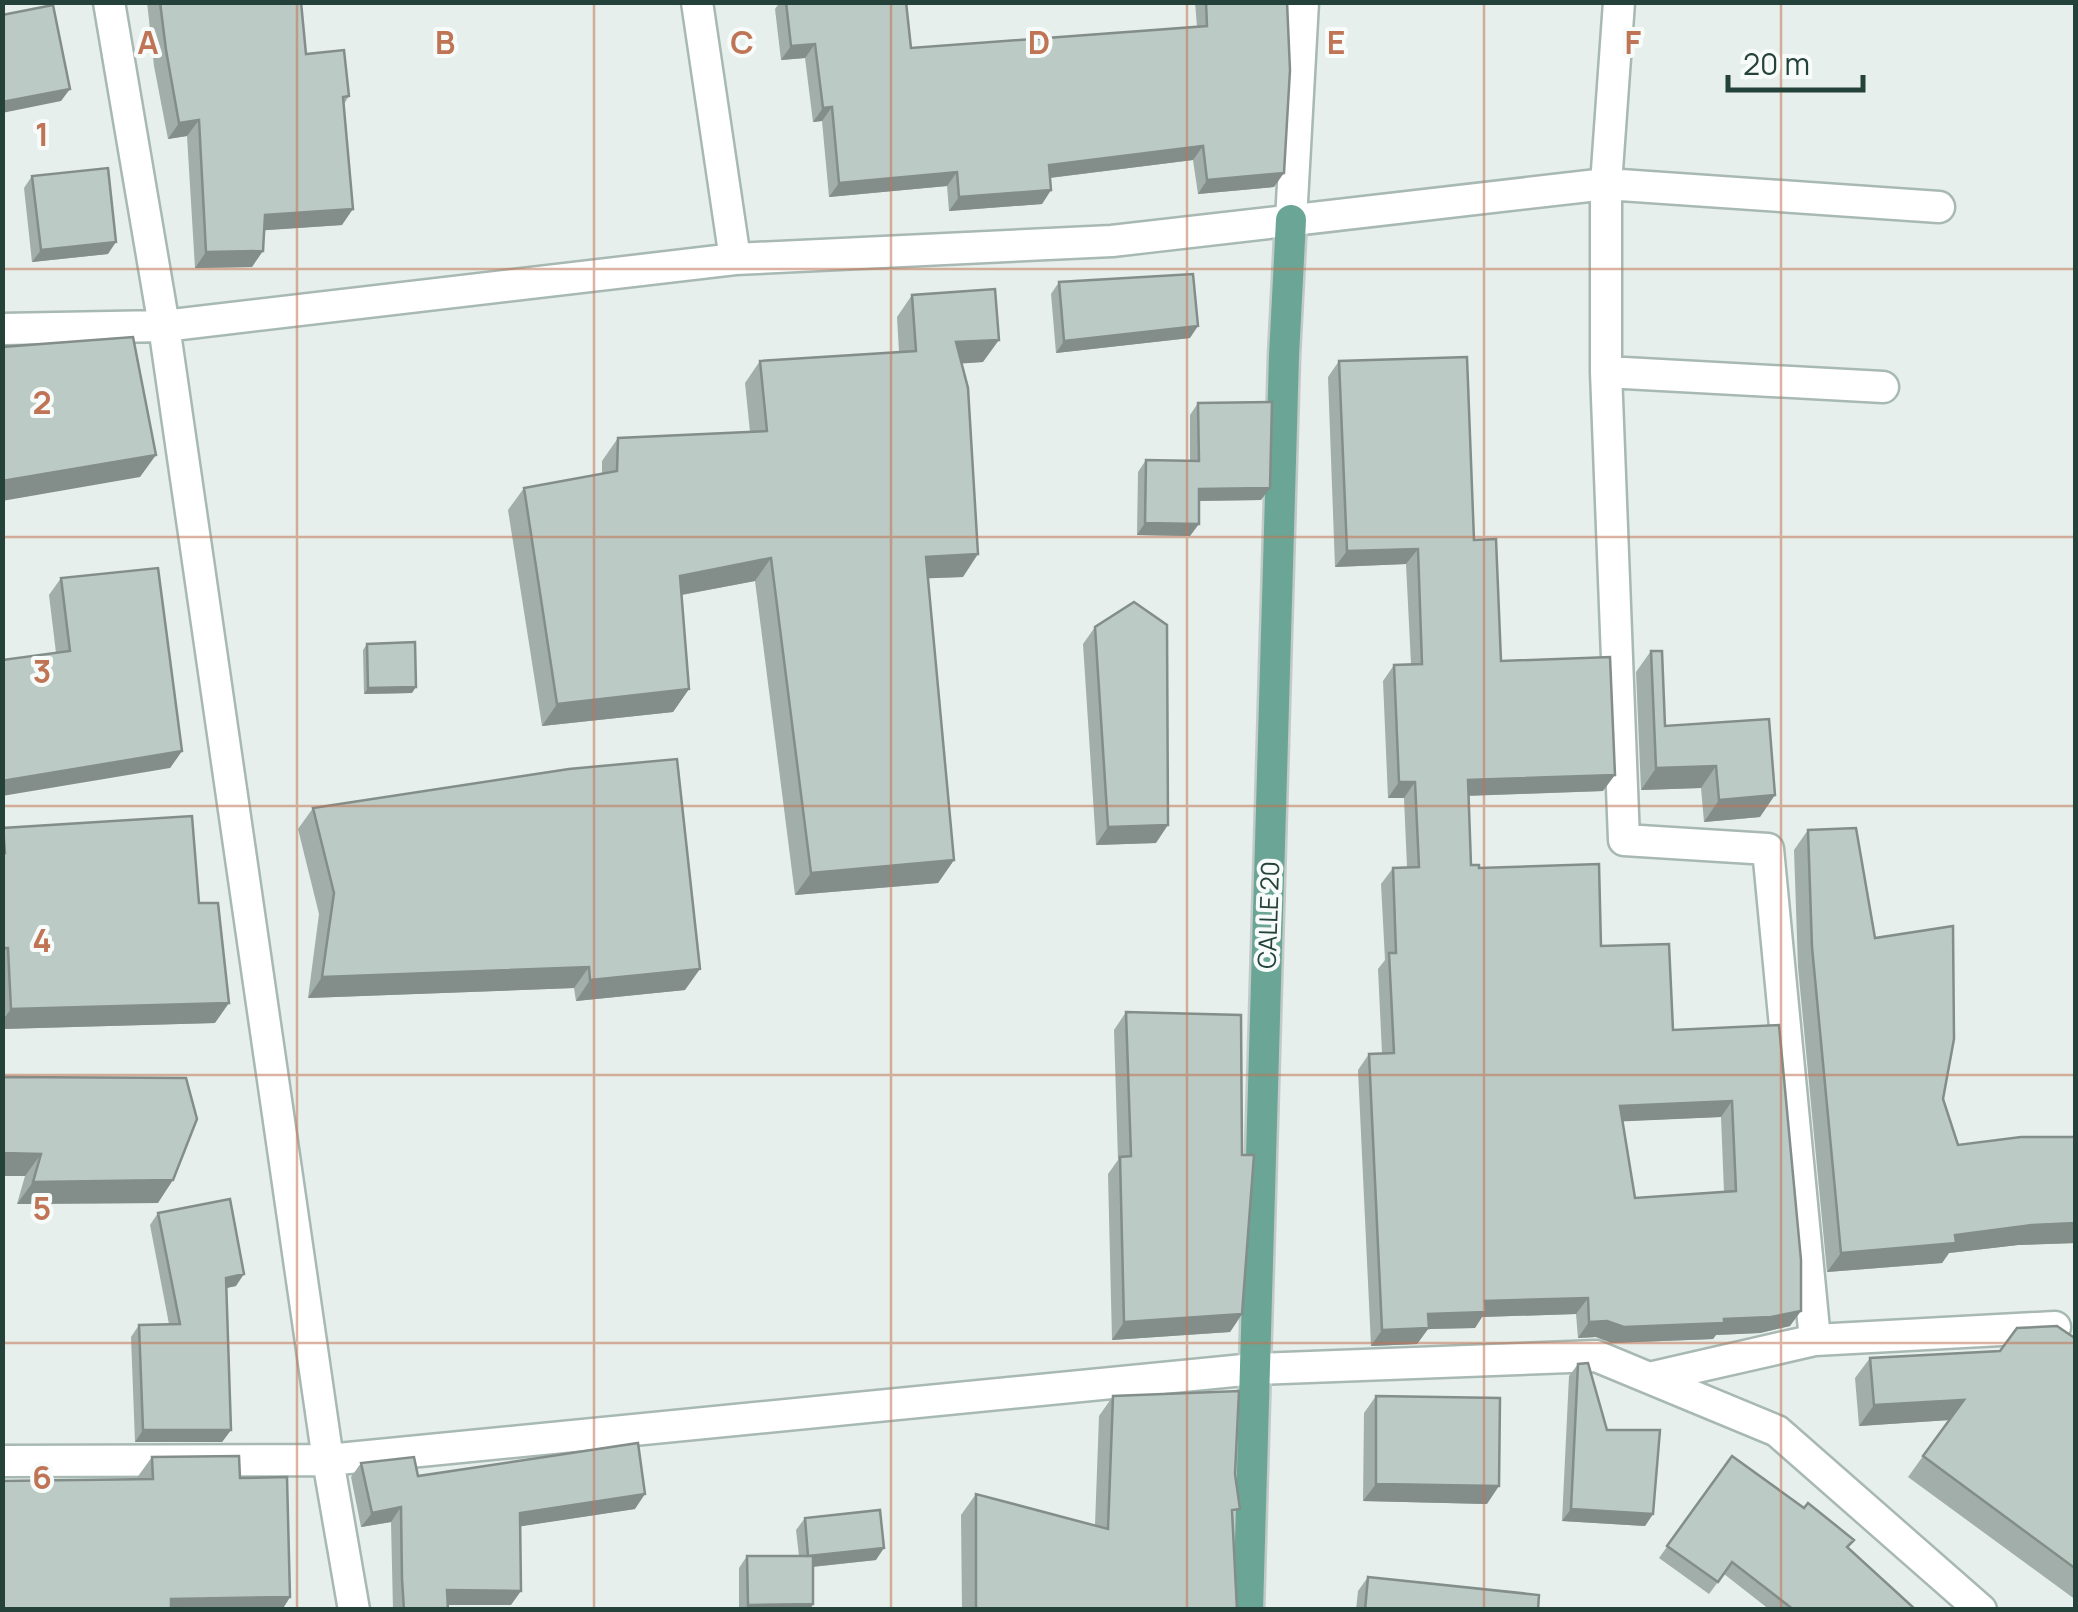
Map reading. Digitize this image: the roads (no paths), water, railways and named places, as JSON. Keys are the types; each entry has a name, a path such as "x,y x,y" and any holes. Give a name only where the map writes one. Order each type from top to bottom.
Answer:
{"main road":[{"name":"CALLE 20","path":"1248,1610 1290,220"}],"street":[{"path":"109,2 164,326 328,1460 354,1610"},
{"path":"697,2 735,259"},
{"path":"1290,220 1303,2"},
{"path":"1619,2 1606,184 1606,372 1624,840 1768,850 1815,1340"},
{"path":"2,329 164,326 735,259 1112,241 1606,184 1938,206"},
{"path":"1606,372 1883,387"},
{"path":"1653,1377 1815,1340 2055,1327"},
{"path":"2,1462 328,1460 1254,1369 1596,1356 1776,1431 1980,1610"}]}
